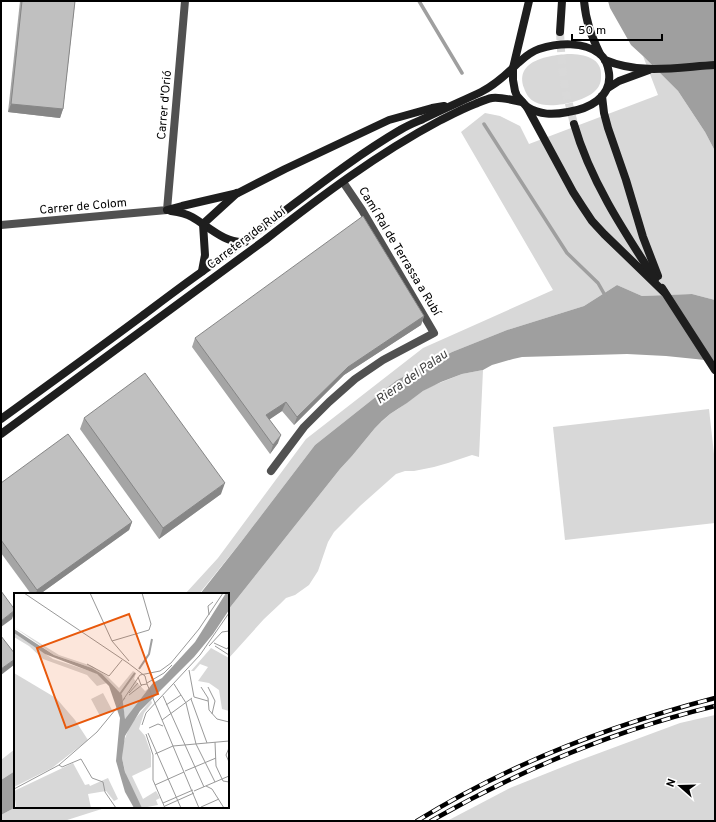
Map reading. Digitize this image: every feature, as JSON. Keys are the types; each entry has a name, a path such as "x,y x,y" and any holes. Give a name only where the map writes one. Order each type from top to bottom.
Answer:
{"main road":[{"path":"529,1 513,80 517,96 540,129 569,185 596,225 664,292"},
{"path":"560,32 561,1"},
{"path":"584,1 590,33 608,66 608,88"},
{"path":"515,66 533,52 548,46 570,44 588,47 602,57 624,67 652,69 715,64"},
{"name":"Carretera de Rubí","path":"1,419 350,162 381,141 404,128 486,90 515,66"},
{"path":"524,105 538,113 545,114 557,114 581,109 591,105 602,96 608,88 619,81 652,69"},
{"path":"602,96 608,128 626,180 642,238 664,292"},
{"name":"Carretera de Rubí","path":"1,434 305,209 396,145 455,112 490,99 499,97 524,105"},
{"path":"167,210 238,192 389,120 432,108 452,105"},
{"path":"574,124 577,136 597,184 633,245 715,370"},
{"path":"203,224 238,192"},
{"path":"167,210 182,212 231,241 242,243 254,240 294,213 305,209"},
{"path":"202,271 205,255 203,224"}],"street":[{"name":"Carrer d'Orió","path":"167,210 185,1"},
{"name":"Camí Ral de Terrassa a Rubí","path":"270,472 304,427 334,397 355,379 383,360 434,333 362,210 343,182"},
{"name":"Carrer de Colom","path":"1,225 167,210"}],"shaded area":[{"path":"569,54 586,56 596,61 601,71 600,85 590,95 566,104 541,104 531,99 524,88 522,79 524,71 529,65 544,58"},
{"path":"643,56 678,91 705,132 715,151 715,300 692,294 642,296 617,285 584,306 507,330 452,352 397,380 315,445 200,593 186,593 218,558 306,439 423,348 553,290 461,132 485,113 500,116 520,126 529,144 658,95"},
{"path":"483,370 479,457 472,455 434,467 414,471 405,471 396,474 360,506 334,532 328,542 318,571 309,585 295,595 286,598 264,619 229,658 229,609 340,469 375,428 390,414 432,386 462,374"},
{"path":"709,409 715,463 715,523 565,540 553,427"},
{"path":"715,715 715,821 447,821 510,788 575,762 680,723"},
{"path":"14,750 14,772 1,780 1,760"},
{"path":"14,808 105,808 64,821 1,821 1,815"}],"water":[{"path":"608,1 715,1 715,151 705,132 678,91 631,45 610,8"},
{"name":"Riera del Palau","path":"617,285 642,296 692,294 715,300 715,361 627,354 522,357 492,365 483,370 462,374 441,382 423,391 390,414 375,428 340,469 229,609 229,593 201,593 315,445 397,380 452,352 507,330 584,306"},
{"path":"14,772 14,808 1,815 1,780"}],"building":[{"path":"22,1 75,1 63,109 11,104"},
{"path":"363,216 424,316 348,367 297,417 286,402 266,415 281,435 273,445 195,338"},
{"path":"145,373 225,483 163,528 84,418"},
{"path":"68,434 132,522 37,590 1,540 1,483"},
{"path":"1,591 14,611 1,621"},
{"path":"1,636 14,653 14,660 1,669"}],"waterway":[{"path":"419,1 462,73"},
{"path":"484,124 567,253 598,283 606,297"}],"tunnel":[{"path":"560,32 565,88 574,124"}],"railway":[{"path":"417,821 452,800 524,764 562,748 638,721 715,698"},
{"path":"431,821 499,785 569,753 641,727 715,706"}]}
